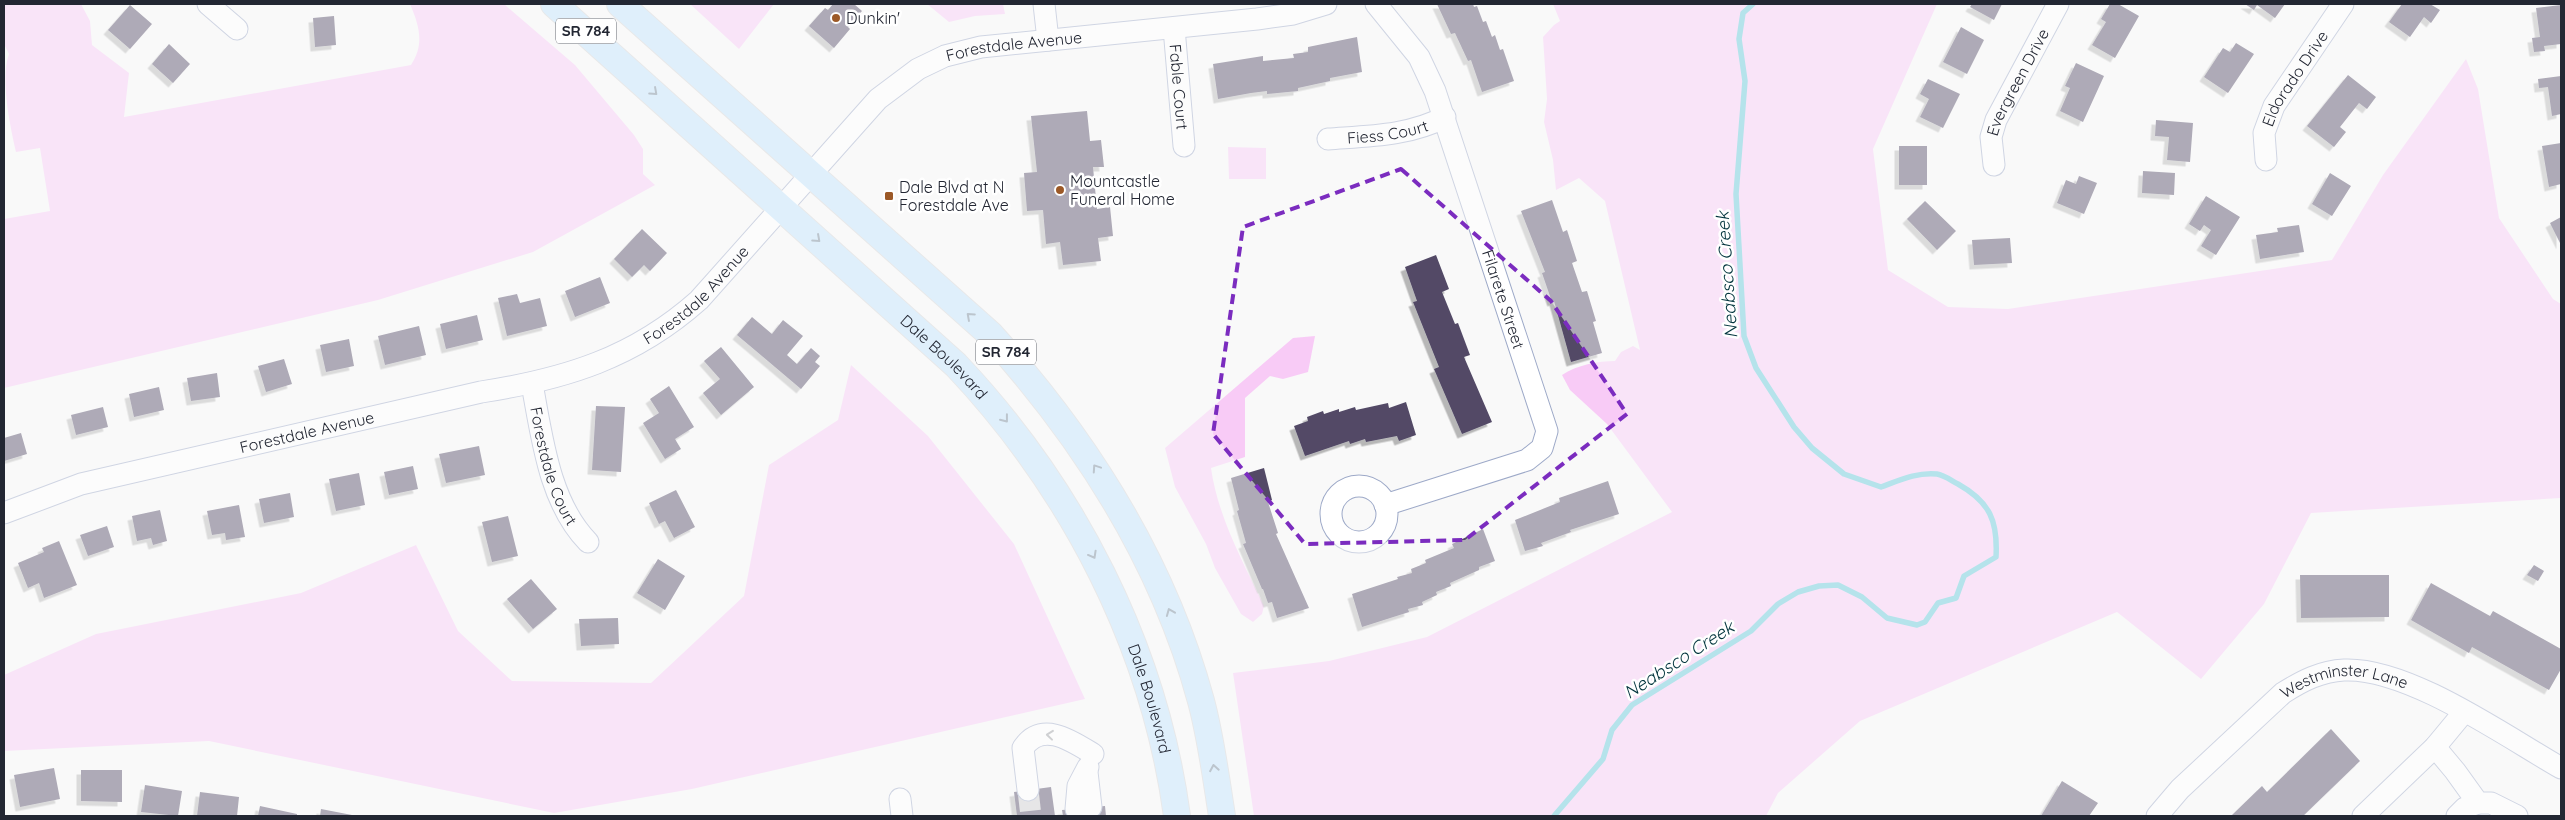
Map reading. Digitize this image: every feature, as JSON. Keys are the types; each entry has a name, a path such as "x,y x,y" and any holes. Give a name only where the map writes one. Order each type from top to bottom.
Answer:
{"main road":[{"name":"Dale Boulevard","path":"554,4 780,206 974,384 1026,446 1064,504 1104,576 1122,616 1144,673 1161,730 1177,816"},
{"name":"SR 784","path":"620,4 811,172 990,334 1036,386 1106,484 1128,520 1152,570 1181,639 1201,701 1222,816"}],"street":[{"path":"208,4 236,29"},
{"path":"1044,4 1048,40"},
{"name":"Forestdale Avenue","path":"4,513 28,502 90,482 462,397 532,384 570,373 613,357 646,341 674,323 699,300 780,206 878,98 918,69 945,56 981,47 1294,14 1326,4"},
{"name":"Filarete Street","path":"1376,4 1419,57 1445,117 1544,419 1546,437 1538,453 1527,460 1385,505"},
{"name":"Evergreen Drive","path":"1994,165 1991,137 1996,120 2058,4"},
{"name":"Eldorado Drive","path":"2266,160 2264,133 2274,106 2343,4"},
{"name":"Fable Court","path":"1174,28 1184,146"},
{"name":"Fiess Court","path":"1328,140 1407,132 1429,126 1445,117"},
{"name":"Forestdale Court","path":"532,384 545,452 566,514 574,528 588,542"},
{"name":"Westminster Lane","path":"2157,816 2180,789 2284,692 2302,681 2322,674 2344,670 2365,671 2412,685 2464,712 2561,768"},
{"path":"2363,816 2435,748 2464,712"},
{"path":"1028,790 1023,748 1028,740 1036,735 1047,733 1062,737 1094,754"},
{"path":"2435,748 2455,771 2478,803"},
{"path":"2457,816 2465,808 2478,803 2491,803 2517,816"}],"highlighted area":[{"path":"1401,169 1551,301 1627,414 1465,540 1305,544 1213,434 1243,227"}],"shaded area":[{"path":"4,4 81,4 90,21 92,45 129,73 124,117 411,65 418,50 419,34 410,4 504,4 575,65 634,135 643,149 643,174 655,185 533,252 378,300 4,388 4,219 50,211 40,148 16,152 6,89 6,64 9,54 4,44"},
{"path":"690,4 774,4 739,49"},
{"path":"927,4 1003,4 1005,14 975,16 949,22"},
{"path":"1553,4 1937,4 1873,149 1888,270 1948,307 2008,309 2332,260 2383,175 2466,59 2478,89 2499,218 2553,299 2561,304 2561,498 2311,513 2264,604 2201,679 2117,612 1860,721 1778,793 1766,816 1254,816 1233,673 1329,661 1427,637 1672,512 1607,424 1570,390 1562,375 1588,364 1615,361 1621,352 1633,346 1640,350 1605,201 1579,178 1556,190 1553,160 1544,122 1547,99 1543,37 1560,21"},
{"path":"1228,147 1266,148 1266,179 1229,179"},
{"path":"1315,336 1308,372 1283,379 1270,376 1245,398 1245,457 1211,468 1214,486 1225,522 1264,606 1262,614 1253,622 1241,614 1215,568 1206,544 1175,487 1165,448 1293,338"},
{"path":"851,365 928,436 1014,544 1085,699 692,789 554,813 209,741 4,751 4,675 96,634 301,593 416,545 458,631 512,681 651,683 744,596 769,465 838,420"}],"building":[{"name":"Dunkin'","path":"833,4 854,4 862,11 848,27 850,29 834,48 809,26 825,8 828,10"},
{"path":"1437,4 1473,4 1474,7 1477,6 1483,22 1486,21 1492,37 1495,35 1500,50 1503,49 1514,81 1482,92 1471,60 1468,61 1455,33 1451,34"},
{"path":"1972,4 2002,4 1994,20 1970,7"},
{"path":"2110,4 2118,4 2139,16 2115,58 2092,45 2106,22 2101,19"},
{"path":"2245,4 2285,4 2275,18 2257,5 2254,10"},
{"path":"2402,4 2430,4 2440,10 2431,23 2424,17 2410,37 2389,22"},
{"path":"130,5 152,24 130,49 108,30"},
{"path":"2561,5 2561,44 2544,46 2545,51 2534,52 2532,38 2540,37 2536,8"},
{"path":"334,16 336,45 315,47 313,18"},
{"path":"1961,27 1984,40 1967,74 1943,62"},
{"path":"1357,37 1362,72 1330,78 1330,81 1298,88 1298,91 1267,94 1267,91 1218,99 1213,64 1263,56 1263,61 1294,58 1293,54 1308,52 1308,47"},
{"path":"2236,43 2254,54 2228,93 2204,77 2223,48 2230,52"},
{"path":"169,44 190,64 173,83 152,64"},
{"path":"2076,63 2104,76 2083,122 2060,111 2070,88 2065,86"},
{"path":"2348,75 2376,97 2367,109 2359,103 2340,127 2346,132 2334,147 2307,126"},
{"path":"2561,76 2561,114 2552,116 2548,87 2539,88 2538,79"},
{"path":"1928,79 1960,94 1943,128 1920,117 1929,99 1920,94"},
{"name":"Mountcastle Funeral Home","path":"1087,111 1090,141 1101,140 1104,167 1093,167 1097,209 1110,207 1113,236 1098,238 1101,261 1063,265 1060,242 1046,244 1043,210 1027,211 1024,173 1037,172 1031,116"},
{"path":"2156,120 2193,123 2190,162 2167,160 2169,137 2155,136"},
{"path":"2561,143 2561,184 2549,187 2542,146"},
{"path":"1899,146 1927,146 1927,185 1899,185"},
{"path":"2143,171 2175,173 2174,195 2142,193"},
{"path":"2330,173 2351,186 2332,216 2312,204"},
{"path":"2079,176 2097,183 2084,214 2057,203 2066,180 2076,184"},
{"path":"2206,196 2240,217 2216,255 2201,246 2211,230 2204,225 2200,231 2189,224"},
{"path":"1552,200 1563,232 1567,230 1577,261 1572,263 1582,292 1587,291 1596,321 1593,322 1602,353 1571,362 1554,301 1552,302 1542,273 1545,272 1521,211"},
{"path":"1925,201 1956,231 1937,250 1907,219"},
{"path":"2561,217 2561,245 2550,223"},
{"path":"2299,225 2304,252 2260,259 2256,235 2278,232 2277,228"},
{"path":"642,229 667,253 650,271 644,265 632,277 614,259"},
{"path":"2010,238 2012,263 1974,265 1972,240"},
{"path":"1436,255 1449,289 1442,292 1455,324 1458,323 1470,355 1464,357 1492,422 1462,434 1434,369 1439,367 1413,302 1417,301 1405,267"},
{"path":"600,277 610,303 575,317 565,291"},
{"path":"517,294 520,303 540,298 547,326 507,336 498,298"},
{"path":"477,315 483,340 446,349 440,324"},
{"path":"752,317 772,334 783,320 803,336 787,355 797,364 811,348 820,356 815,362 820,366 801,389 737,335"},
{"path":"419,326 426,355 385,365 378,336"},
{"path":"349,339 354,366 326,372 320,345"},
{"path":"721,347 754,387 721,415 703,393 720,379 704,361"},
{"path":"284,359 292,384 266,392 258,366"},
{"path":"217,373 220,397 191,401 187,378"},
{"path":"669,386 694,427 675,439 681,449 665,459 643,423 659,413 650,399"},
{"path":"159,387 164,410 134,417 129,394"},
{"path":"1406,402 1416,435 1399,441 1397,436 1366,442 1365,439 1350,444 1349,441 1305,456 1294,426 1308,421 1307,417 1323,411 1324,414 1339,409 1339,412 1355,407 1356,410 1388,403 1389,408"},
{"path":"596,406 625,407 621,472 592,470"},
{"path":"103,407 108,427 76,435 71,415"},
{"path":"21,433 27,454 4,461 4,438"},
{"path":"479,446 485,475 446,483 439,454"},
{"path":"413,466 418,489 389,495 384,472"},
{"path":"1264,468 1272,500 1268,502 1278,533 1276,534 1309,608 1277,618 1272,602 1268,603 1243,544 1246,543 1237,511 1239,510 1231,478"},
{"path":"359,473 365,505 336,511 329,479"},
{"path":"1608,481 1619,514 1570,530 1571,532 1541,543 1543,546 1525,551 1515,520 1560,502 1559,498"},
{"path":"676,490 695,527 674,538 665,521 659,524 649,503"},
{"path":"290,493 294,517 264,523 259,499"},
{"path":"239,505 245,537 226,540 225,533 212,535 207,511"},
{"path":"160,510 167,541 153,545 151,538 137,541 132,516"},
{"path":"508,516 518,556 492,562 482,522"},
{"path":"107,526 114,547 88,556 80,535"},
{"path":"1483,529 1495,561 1479,567 1479,570 1450,583 1451,586 1436,592 1437,595 1422,602 1423,605 1408,609 1409,612 1362,627 1352,594 1412,573 1411,569 1426,563 1425,560 1454,548 1452,544"},
{"path":"59,541 77,585 44,598 39,583 28,588 18,563 44,552 42,548"},
{"path":"658,559 685,576 665,610 637,593"},
{"path":"2534,565 2544,571 2538,581 2527,575"},
{"path":"2300,575 2389,575 2389,617 2301,618"},
{"path":"531,579 557,609 533,629 507,599"},
{"path":"2431,583 2490,616 2493,611 2561,649 2561,669 2549,690 2472,647 2469,653 2411,620"},
{"path":"618,618 619,644 581,646 579,619"},
{"path":"2331,729 2360,761 2303,816 2231,816 2262,786 2267,792"},
{"path":"54,768 60,799 20,807 14,775"},
{"path":"81,770 122,770 122,802 81,801"},
{"path":"2062,781 2098,803 2089,816 2041,816"},
{"path":"145,785 182,791 178,816 141,812"},
{"path":"1051,787 1055,816 1017,816 1014,792"},
{"path":"200,792 239,797 237,816 197,816"},
{"path":"260,806 297,814 297,816 258,816"},
{"path":"1105,806 1106,816 1063,816 1062,810"},
{"path":"321,809 352,815 352,816 320,816"}],"waterway":[{"name":"Neabsco Creek","path":"1554,816 1603,759 1612,730 1632,705 1751,631 1778,604 1798,592 1819,586 1838,585 1862,597 1887,618 1917,625 1925,622 1938,603 1956,598 1964,576 1996,557 1993,523 1990,514 1978,498 1948,478 1937,474 1916,475 1881,487 1844,474 1812,448 1794,427 1756,368 1744,336 1736,194 1745,81 1739,39 1743,13 1753,4"}],"tunnel":[{"path":"1028,790 1031,816"}],"place":[{"name":"Dunkin'","path":"836,18"},
{"name":"Mountcastle Funeral Home","path":"1060,190"},
{"name":"Dale Blvd at N Forestdale Ave","path":"889,196"}]}
